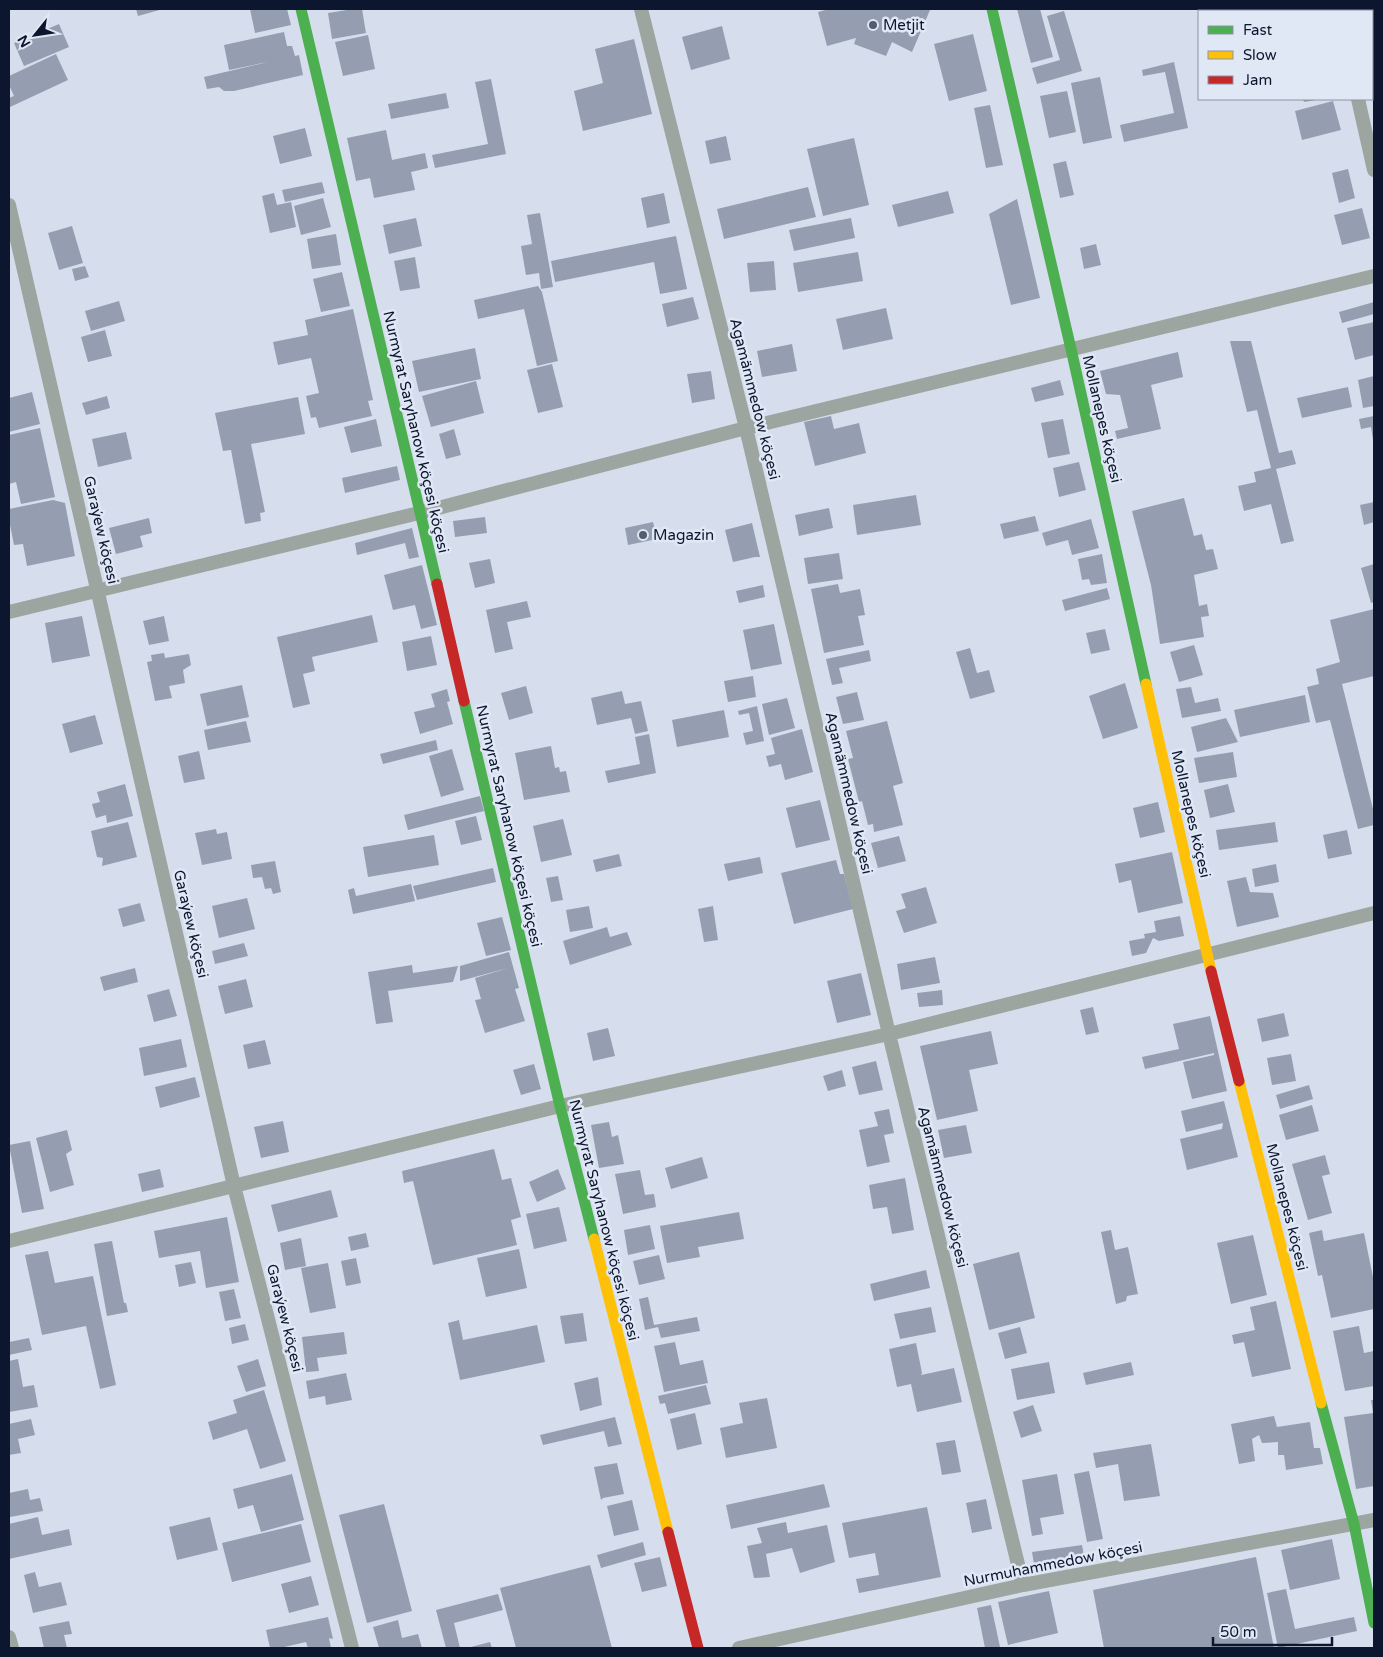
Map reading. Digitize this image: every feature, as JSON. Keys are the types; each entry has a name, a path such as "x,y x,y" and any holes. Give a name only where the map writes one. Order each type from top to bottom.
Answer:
{"street":[{"name":"Nurmyrat Saryhanow köçesi köçesi","path":"301,9 560,1106 698,1648"},
{"name":"Agamämmedow köçesi","path":"641,9 746,428 889,1034 1023,1585"},
{"name":"Mollanepes köçesi","path":"992,9 1208,956 1354,1524 1374,1623"},
{"path":"1358,100 1374,170"},
{"name":"Garaýew köçesi","path":"9,205 234,1186 352,1648"},
{"path":"9,612 419,513 746,428 1374,276"},
{"path":"9,1240 560,1106 889,1034 1208,956 1374,913"},
{"name":"Nurmuhammedow köçesi","path":"740,1648 1023,1585 1374,1520"},
{"path":"9,1637 12,1648"}],"building":[{"path":"136,9 163,9 138,16"},
{"path":"250,9 287,9 291,25 255,33"},
{"path":"362,9 366,33 332,39 328,13"},
{"name":"Metjit","path":"829,9 930,10 912,52 892,42 886,56 854,44 856,38 827,46 818,12"},
{"path":"1017,9 1040,9 1053,57 1031,63"},
{"path":"1064,11 1082,71 1037,84 1032,68 1060,60 1047,16"},
{"path":"59,24 69,47 24,66 14,43"},
{"path":"722,26 730,59 691,70 682,37"},
{"path":"284,32 287,46 292,46 295,56 299,55 303,75 234,91 224,91 219,87 207,89 204,77 268,62 229,70 224,45"},
{"path":"973,34 987,91 949,101 934,44"},
{"path":"368,35 375,69 343,76 335,42"},
{"path":"634,39 652,114 583,131 574,91 603,83 595,49"},
{"path":"56,54 68,80 10,107 9,98 14,96 9,85 9,76"},
{"path":"1174,62 1188,128 1124,142 1120,125 1174,113 1165,72 1143,76 1142,70"},
{"path":"1100,77 1112,138 1083,144 1071,83"},
{"path":"491,79 506,154 435,168 432,155 488,144 475,82"},
{"path":"1067,91 1076,132 1049,138 1040,96"},
{"path":"446,93 449,108 391,119 388,104"},
{"path":"1333,101 1341,130 1302,140 1295,111"},
{"path":"990,105 1003,165 986,168 974,108"},
{"path":"305,128 312,156 280,164 273,136"},
{"path":"386,130 392,160 425,153 428,168 411,172 415,190 374,198 370,178 356,181 347,138"},
{"path":"726,136 731,160 710,164 705,141"},
{"path":"854,138 869,205 823,216 807,149"},
{"path":"1066,161 1074,195 1060,198 1053,164"},
{"path":"1348,169 1355,198 1339,203 1332,173"},
{"path":"322,182 325,193 285,202 282,190"},
{"path":"808,187 816,217 724,239 717,209"},
{"path":"948,191 954,213 898,227 892,205"},
{"path":"274,193 277,205 291,202 296,227 270,233 262,196"},
{"path":"664,193 670,223 647,228 641,198"},
{"path":"323,198 331,227 301,235 294,206"},
{"path":"1017,199 1040,298 1011,305 989,214"},
{"path":"1362,208 1370,238 1342,245 1334,215"},
{"path":"540,213 553,287 541,289 539,273 526,275 521,246 532,244 527,215"},
{"path":"416,218 422,246 389,254 383,225"},
{"path":"851,218 855,238 794,251 789,230"},
{"path":"72,226 83,263 59,270 48,233"},
{"path":"336,234 341,265 312,269 307,239"},
{"path":"676,236 687,289 660,294 654,262 555,282 551,261"},
{"path":"1096,244 1101,265 1084,269 1080,248"},
{"path":"858,252 863,281 798,292 793,263"},
{"path":"415,257 420,288 400,291 394,261"},
{"path":"774,261 776,290 750,292 747,263"},
{"path":"85,266 89,277 75,281 72,269"},
{"path":"342,272 350,306 321,312 313,279"},
{"path":"538,286 542,292 558,361 537,366 524,309 478,319 474,300"},
{"path":"693,297 699,319 667,327 662,304"},
{"path":"119,301 125,321 91,331 85,311"},
{"path":"1374,302 1374,314 1342,323 1339,312"},
{"path":"886,308 893,339 843,350 836,319"},
{"path":"353,309 373,400 368,401 372,416 319,428 316,417 311,418 306,396 319,393 311,358 278,365 273,342 308,335 305,320"},
{"path":"1374,322 1374,355 1355,360 1347,328"},
{"path":"105,330 112,356 88,362 81,337"},
{"path":"1230,341 1251,341 1279,453 1292,450 1296,464 1276,469 1294,541 1281,544 1271,504 1244,511 1238,486 1256,482 1254,472 1271,468 1257,410 1247,412"},
{"path":"792,344 797,371 762,377 757,351"},
{"path":"475,348 481,379 419,392 412,361"},
{"path":"1178,352 1183,377 1151,385 1161,429 1117,439 1115,431 1128,428 1120,395 1106,394 1100,371"},
{"path":"552,364 563,407 538,413 527,370"},
{"path":"711,371 715,399 692,403 687,374"},
{"path":"1374,376 1374,406 1363,408 1358,380"},
{"path":"1060,380 1064,395 1035,402 1031,388"},
{"path":"476,381 484,413 431,427 422,396"},
{"path":"1348,387 1352,407 1302,418 1297,398"},
{"path":"32,392 40,424 9,432 9,398"},
{"path":"107,396 110,408 86,415 82,403"},
{"path":"298,397 305,434 251,444 265,512 260,513 261,521 245,524 231,450 223,451 215,413"},
{"path":"831,416 834,429 859,423 866,453 815,466 804,422"},
{"path":"1374,416 1373,440 1371,427 1361,429 1359,419"},
{"path":"376,419 382,446 351,453 344,427"},
{"path":"1063,419 1070,454 1048,458 1041,423"},
{"path":"40,428 55,497 21,504 16,482 9,484 9,435"},
{"path":"454,429 461,455 446,459 439,434"},
{"path":"126,432 132,459 98,467 92,439"},
{"path":"1079,462 1086,490 1059,497 1053,468"},
{"path":"397,466 400,480 345,493 342,478"},
{"path":"916,495 921,525 857,535 853,505"},
{"path":"1184,498 1194,536 1202,534 1206,550 1213,549 1218,569 1194,575 1199,606 1207,604 1209,616 1201,617 1204,637 1160,644 1151,585 1132,511"},
{"path":"53,500 65,503 75,556 27,566 23,544 14,545 9,520 9,509"},
{"path":"1374,502 1374,522 1364,525 1360,505"},
{"path":"829,508 833,528 799,536 795,515"},
{"path":"1035,516 1039,531 1004,539 1000,524"},
{"path":"485,517 487,533 455,537 453,521"},
{"path":"149,518 152,533 140,536 143,547 116,554 109,528"},
{"path":"1091,519 1099,548 1072,555 1068,540 1046,546 1042,533"},
{"path":"653,522 657,539 628,545 625,528"},
{"path":"752,523 760,557 733,562 725,530"},
{"path":"412,528 419,557 409,559 405,543 357,555 355,543"},
{"path":"839,553 843,579 808,584 804,558"},
{"path":"1102,554 1107,583 1091,585 1089,579 1082,580 1078,559"},
{"path":"490,559 495,583 475,588 469,563"},
{"path":"1374,564 1374,602 1371,603 1361,568"},
{"path":"422,565 437,625 421,629 415,605 393,610 384,575"},
{"path":"838,584 840,593 860,589 865,615 858,616 864,645 824,653 811,589"},
{"path":"763,585 765,597 739,603 736,591"},
{"path":"1107,588 1110,599 1065,611 1062,600"},
{"path":"527,601 531,617 507,622 513,649 495,653 486,610"},
{"path":"1374,609 1374,676 1342,684 1374,813 1374,825 1358,829 1330,720 1316,723 1307,687 1319,684 1316,669 1340,662 1330,620"},
{"path":"372,615 378,642 312,657 315,671 303,674 310,704 293,708 277,637"},
{"path":"82,616 90,656 52,663 45,623"},
{"path":"164,616 169,641 149,645 143,621"},
{"path":"774,624 782,664 751,670 743,630"},
{"path":"1105,629 1110,650 1091,654 1086,633"},
{"path":"431,636 437,665 407,671 402,642"},
{"path":"1194,645 1203,675 1179,682 1170,652"},
{"path":"970,648 977,673 989,670 995,692 970,699 956,652"},
{"path":"869,650 871,661 839,668 843,683 832,685 826,659"},
{"path":"164,653 165,658 189,654 191,665 183,670 185,683 169,686 172,698 155,701 147,662 152,661 151,655"},
{"path":"753,676 756,697 728,702 724,681"},
{"path":"1125,683 1138,728 1103,739 1089,696"},
{"path":"242,685 249,717 207,726 200,694"},
{"path":"526,686 533,713 509,720 501,693"},
{"path":"1191,687 1195,703 1218,698 1221,711 1182,718 1176,689"},
{"path":"447,689 450,701 447,702 453,724 420,734 414,712 435,707 431,694"},
{"path":"622,691 625,704 641,701 648,731 635,734 631,718 597,725 591,698"},
{"path":"857,692 864,720 843,724 836,697"},
{"path":"1305,695 1310,722 1240,737 1234,710"},
{"path":"787,698 795,728 769,735 762,704"},
{"path":"757,706 764,741 746,745 743,733 753,731 749,713 739,715 738,711"},
{"path":"724,710 729,737 677,747 672,720"},
{"path":"95,715 103,744 70,753 62,724"},
{"path":"1226,718 1238,742 1197,752 1191,727"},
{"path":"246,721 251,742 208,750 204,730"},
{"path":"887,721 903,783 893,786 903,825 874,832 873,824 868,825 862,801 859,802 848,759 853,758 846,731"},
{"path":"802,729 813,772 785,780 781,764 769,767 766,756 775,754 771,738"},
{"path":"649,734 656,773 608,783 605,771 640,764 635,737"},
{"path":"436,740 438,750 383,764 380,754"},
{"path":"551,746 555,768 559,767 560,772 566,771 570,792 524,800 515,753"},
{"path":"452,749 464,790 441,797 429,756"},
{"path":"199,751 205,779 184,783 178,756"},
{"path":"1233,752 1237,777 1199,783 1194,758"},
{"path":"125,784 133,816 107,823 106,815 96,818 92,804 100,802 97,792"},
{"path":"1228,784 1235,812 1210,818 1204,790"},
{"path":"480,796 484,811 408,830 404,815"},
{"path":"820,800 830,840 796,848 786,808"},
{"path":"1158,802 1165,832 1140,838 1133,808"},
{"path":"476,816 482,840 461,845 455,821"},
{"path":"563,819 572,855 541,862 533,826"},
{"path":"128,822 137,857 102,866 103,858 97,857 91,831"},
{"path":"1275,822 1278,842 1219,850 1216,830"},
{"path":"216,829 217,834 227,832 232,859 202,865 195,833"},
{"path":"1347,830 1352,854 1328,859 1323,835"},
{"path":"434,835 439,865 368,877 363,847"},
{"path":"899,836 906,861 878,868 871,843"},
{"path":"1172,852 1183,903 1138,913 1131,880 1119,883 1115,864"},
{"path":"619,854 622,866 596,872 593,860"},
{"path":"760,857 763,873 728,881 724,864"},
{"path":"836,860 840,874 844,874 853,909 794,924 781,873"},
{"path":"275,861 281,892 273,894 271,888 265,889 262,877 253,878 251,865"},
{"path":"1276,864 1279,882 1255,887 1252,869"},
{"path":"493,868 496,882 417,900 413,886"},
{"path":"558,876 563,900 551,902 546,878"},
{"path":"1246,877 1250,892 1273,893 1279,917 1237,927 1227,881"},
{"path":"411,884 415,901 353,914 348,890 354,888 356,896"},
{"path":"926,887 937,923 904,933 896,911 906,908 901,894"},
{"path":"247,898 255,929 219,938 212,906"},
{"path":"140,903 145,921 123,927 118,909"},
{"path":"589,906 593,928 570,932 566,910"},
{"path":"713,906 718,940 704,942 698,909"},
{"path":"1180,916 1184,936 1159,941 1153,938 1146,953 1132,956 1129,941 1145,938 1144,934 1156,932 1154,921"},
{"path":"502,917 511,950 486,956 477,923"},
{"path":"607,927 610,937 627,932 632,945 570,965 563,941"},
{"path":"244,943 248,956 215,964 212,951"},
{"path":"509,952 519,988 515,989 525,1021 485,1033 475,1000 481,999 475,978 508,968 460,981 460,966"},
{"path":"935,957 940,983 901,990 897,964"},
{"path":"412,965 413,973 458,966 453,982 388,991 393,1022 376,1024 368,972"},
{"path":"135,968 138,982 104,991 100,977"},
{"path":"861,973 871,1015 837,1023 827,981"},
{"path":"246,979 253,1007 225,1014 218,986"},
{"path":"169,989 177,1016 154,1022 147,995"},
{"path":"942,990 943,1005 919,1007 917,993"},
{"path":"1093,1007 1099,1032 1086,1035 1080,1010"},
{"path":"1284,1013 1289,1036 1262,1042 1257,1019"},
{"path":"1210,1016 1227,1091 1192,1099 1183,1062 1214,1055 1214,1053 1145,1069 1142,1057 1179,1049 1173,1024"},
{"path":"608,1028 615,1056 593,1061 587,1033"},
{"path":"991,1031 998,1064 969,1070 978,1111 937,1120 920,1046"},
{"path":"181,1039 187,1067 144,1076 139,1048"},
{"path":"265,1040 271,1064 248,1069 243,1045"},
{"path":"1291,1054 1296,1081 1272,1085 1267,1058"},
{"path":"876,1061 883,1090 859,1095 852,1067"},
{"path":"534,1064 541,1089 521,1095 513,1070"},
{"path":"842,1070 846,1086 828,1091 823,1076"},
{"path":"195,1077 200,1097 160,1108 155,1087"},
{"path":"1309,1085 1313,1099 1280,1109 1276,1095"},
{"path":"1224,1101 1238,1157 1187,1170 1180,1139 1222,1129 1223,1123 1186,1132 1181,1111"},
{"path":"1312,1105 1319,1131 1286,1140 1279,1115"},
{"path":"889,1109 894,1133 884,1135 890,1162 867,1167 859,1130 878,1126 874,1112"},
{"path":"283,1121 289,1152 261,1158 254,1127"},
{"path":"609,1122 612,1137 618,1135 624,1164 599,1168 591,1125"},
{"path":"966,1125 972,1153 944,1158 938,1130"},
{"path":"67,1130 72,1150 66,1154 74,1185 50,1192 36,1138"},
{"path":"30,1141 44,1209 22,1213 9,1145"},
{"path":"494,1149 502,1180 511,1178 521,1217 511,1220 517,1245 433,1265 413,1181 404,1183 402,1171"},
{"path":"1325,1155 1330,1174 1322,1176 1332,1213 1308,1220 1292,1164"},
{"path":"702,1157 708,1178 671,1189 665,1168"},
{"path":"160,1169 164,1187 142,1192 138,1174"},
{"path":"558,1169 566,1189 537,1202 529,1182"},
{"path":"640,1170 645,1195 654,1194 656,1207 623,1214 615,1174"},
{"path":"905,1178 914,1230 892,1234 887,1207 873,1209 869,1185"},
{"path":"331,1190 338,1217 278,1232 271,1205"},
{"path":"559,1207 567,1241 534,1249 526,1214"},
{"path":"739,1212 744,1239 698,1247 700,1257 667,1263 660,1226"},
{"path":"227,1217 239,1282 206,1288 200,1251 159,1258 154,1231"},
{"path":"650,1225 655,1249 628,1255 624,1230"},
{"path":"1111,1230 1115,1250 1128,1247 1138,1294 1127,1296 1126,1301 1116,1304 1101,1232"},
{"path":"1322,1230 1324,1241 1364,1233 1374,1282 1374,1309 1331,1318 1322,1275 1318,1276 1309,1233"},
{"path":"366,1233 369,1247 351,1251 348,1237"},
{"path":"1253,1235 1267,1295 1231,1304 1217,1243"},
{"path":"301,1238 306,1266 285,1270 280,1243"},
{"path":"112,1241 124,1303 126,1303 128,1312 107,1316 94,1244"},
{"path":"519,1249 527,1288 486,1297 477,1258"},
{"path":"48,1251 55,1283 93,1276 116,1385 100,1389 86,1326 42,1335 25,1255"},
{"path":"1019,1252 1035,1318 989,1330 973,1264"},
{"path":"659,1255 665,1279 639,1285 633,1261"},
{"path":"356,1258 361,1283 346,1286 341,1261"},
{"path":"191,1262 196,1283 179,1287 175,1265"},
{"path":"328,1263 336,1308 310,1313 301,1268"},
{"path":"926,1270 930,1288 874,1301 870,1284"},
{"path":"234,1289 241,1318 225,1321 219,1292"},
{"path":"648,1297 654,1325 697,1317 700,1331 661,1338 658,1327 645,1330 639,1299"},
{"path":"1276,1301 1291,1369 1252,1377 1244,1342 1234,1344 1232,1335 1255,1330 1250,1307"},
{"path":"931,1307 936,1332 900,1339 894,1314"},
{"path":"583,1313 587,1341 565,1344 560,1316"},
{"path":"459,1320 463,1340 537,1325 545,1362 460,1380 448,1323"},
{"path":"245,1324 249,1340 232,1344 229,1328"},
{"path":"1359,1326 1364,1353 1374,1351 1374,1386 1345,1391 1333,1331"},
{"path":"1020,1327 1027,1353 1005,1359 998,1333"},
{"path":"344,1332 347,1354 317,1358 319,1371 306,1372 302,1337"},
{"path":"29,1338 32,1350 9,1355 9,1342"},
{"path":"675,1342 680,1365 703,1360 708,1383 664,1392 654,1346"},
{"path":"916,1343 921,1375 954,1368 962,1402 917,1412 911,1384 897,1387 889,1349"},
{"path":"18,1359 23,1387 34,1385 38,1407 9,1412 9,1361"},
{"path":"258,1359 266,1386 246,1392 237,1366"},
{"path":"1049,1362 1055,1393 1017,1400 1011,1369"},
{"path":"1131,1362 1134,1375 1086,1385 1083,1373"},
{"path":"346,1373 352,1400 326,1405 325,1396 309,1399 306,1381"},
{"path":"598,1377 602,1405 580,1411 574,1383"},
{"path":"706,1385 711,1404 668,1414 665,1403 660,1404 658,1396"},
{"path":"264,1390 286,1461 260,1469 247,1429 213,1440 208,1422 237,1413 233,1400"},
{"path":"767,1398 777,1448 726,1458 720,1428 743,1423 739,1403"},
{"path":"1371,1400 1374,1400 1374,1486 1356,1489 1344,1417 1373,1413"},
{"path":"1033,1405 1042,1431 1021,1438 1013,1412"},
{"path":"695,1413 702,1444 677,1450 670,1419"},
{"path":"1274,1416 1277,1427 1310,1422 1314,1448 1320,1448 1323,1464 1286,1470 1284,1455 1278,1455 1278,1442 1262,1443 1259,1435 1252,1439 1255,1461 1239,1464 1231,1424"},
{"path":"615,1417 622,1444 608,1447 604,1431 543,1445 540,1435"},
{"path":"31,1419 35,1435 18,1439 21,1453 9,1455 9,1424"},
{"path":"955,1440 961,1472 942,1475 936,1443"},
{"path":"1151,1444 1160,1496 1124,1501 1118,1464 1096,1468 1093,1453"},
{"path":"617,1463 624,1494 601,1500 594,1467"},
{"path":"1089,1471 1103,1539 1087,1542 1074,1474"},
{"path":"292,1474 304,1520 261,1532 253,1505 238,1509 233,1489"},
{"path":"1057,1474 1064,1514 1040,1518 1043,1534 1032,1536 1022,1480"},
{"path":"824,1484 830,1507 731,1529 726,1505"},
{"path":"28,1489 30,1500 40,1498 43,1511 10,1517 9,1493"},
{"path":"986,1499 992,1529 972,1533 966,1503"},
{"path":"632,1500 639,1530 614,1536 607,1506"},
{"path":"384,1504 412,1611 367,1623 339,1515"},
{"path":"927,1507 941,1577 859,1593 856,1579 879,1575 875,1553 849,1558 842,1523"},
{"path":"38,1517 42,1535 69,1529 72,1545 9,1559 9,1524"},
{"path":"210,1517 218,1550 177,1560 169,1527"},
{"path":"786,1522 788,1533 827,1525 835,1562 800,1573 792,1548 766,1554 770,1577 754,1578 747,1546 762,1543 757,1528"},
{"path":"301,1524 311,1562 232,1582 222,1543"},
{"path":"1332,1539 1340,1579 1290,1590 1281,1550"},
{"path":"643,1542 646,1555 601,1568 597,1555"},
{"path":"1082,1545 1084,1556 1034,1564 1032,1552"},
{"path":"660,1557 667,1586 642,1592 634,1563"},
{"path":"1256,1557 1274,1648 1104,1648 1093,1590"},
{"path":"590,1565 612,1648 516,1648 500,1588"},
{"path":"35,1572 39,1587 61,1582 67,1605 33,1613 24,1575"},
{"path":"311,1576 319,1605 289,1613 281,1584"},
{"path":"1286,1589 1295,1629 1354,1617 1357,1631 1278,1648 1267,1593"},
{"path":"1049,1591 1058,1633 1008,1645 998,1602"},
{"path":"498,1594 503,1610 454,1623 460,1648 446,1648 436,1610"},
{"path":"991,1605 1000,1647 985,1648 977,1608"},
{"path":"328,1617 333,1639 329,1638 331,1648 308,1648 306,1642 280,1648 270,1648 266,1630"},
{"path":"398,1620 402,1638 418,1634 422,1648 379,1648 373,1627"},
{"path":"69,1621 72,1634 64,1635 67,1648 44,1648 39,1627"},
{"path":"490,1642 492,1648 467,1648"}],"traffic: fast":[{"path":"301,9 437,584"},
{"path":"992,9 1146,684"},
{"path":"464,701 560,1106 594,1239"},
{"path":"1321,1403 1354,1524 1374,1623"}],"traffic: slow":[{"path":"1146,684 1211,971"},
{"path":"1239,1081 1321,1403"},
{"path":"594,1239 668,1532"}],"traffic: jam":[{"path":"437,584 464,701"},
{"path":"1211,971 1239,1081"},
{"path":"668,1532 698,1648"}],"place":[{"name":"Metjit","path":"873,25"},
{"name":"Magazin","path":"643,535"}]}
